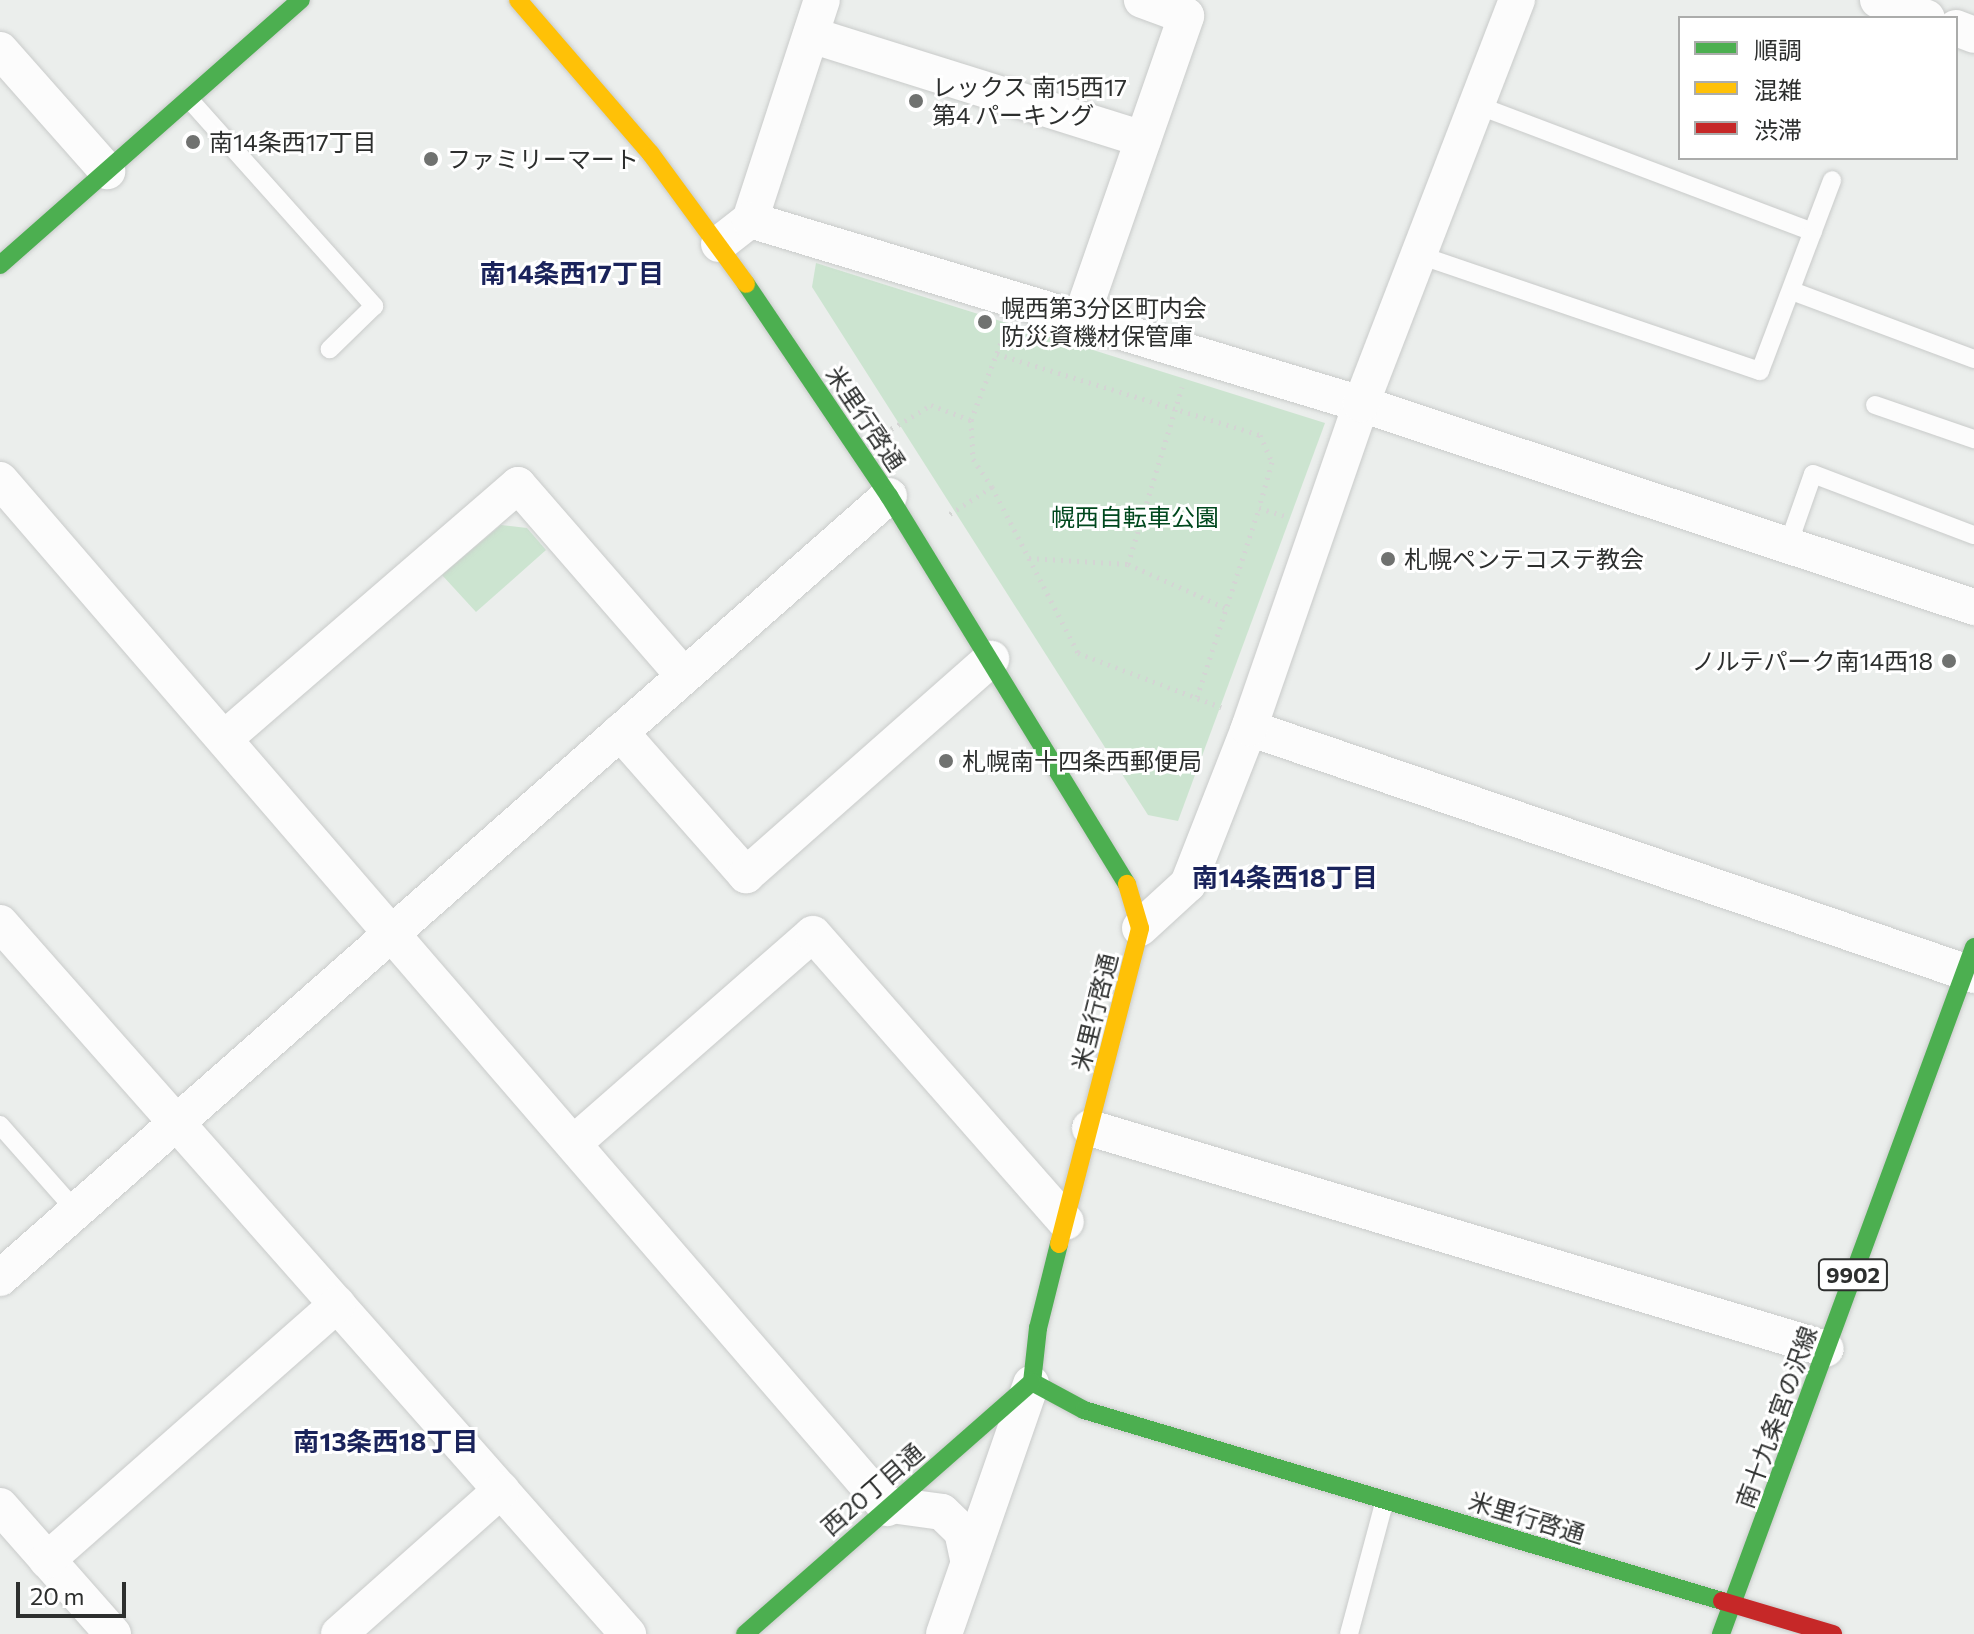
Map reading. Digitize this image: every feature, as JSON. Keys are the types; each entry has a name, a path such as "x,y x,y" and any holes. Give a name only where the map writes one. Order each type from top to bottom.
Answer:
{"street":[{"path":"0,265 301,0"},
{"name":"米里行啓通","path":"518,0 651,154 719,244 889,496 1126,879 1140,928 1038,1328 1032,1382 1084,1410 1833,1634"},
{"path":"719,244 750,220 822,0"},
{"path":"1081,318 1186,16 1142,0"},
{"path":"1140,928 1188,884 1236,718 1517,0"},
{"path":"1878,0 1922,16"},
{"path":"811,35 1143,139"},
{"path":"0,50 107,171"},
{"path":"750,220 1361,404 1974,607"},
{"path":"0,480 889,1506 942,1512 962,1531 968,1559"},
{"path":"225,738 518,485 684,676"},
{"path":"0,1278 889,496"},
{"path":"620,732 746,875 991,659"},
{"path":"1236,718 1971,964"},
{"path":"0,923 628,1634"},
{"path":"574,1143 813,934 1066,1222"},
{"name":"南十九条宮の沢線","path":"1721,1634 1971,964"},
{"path":"1090,1128 1826,1349"},
{"path":"47,1560 337,1304"},
{"path":"944,1634 1032,1382"},
{"name":"西20丁目通","path":"745,1634 1032,1382"},
{"path":"339,1634 501,1490"},
{"path":"0,1506 113,1634"}],"lane":[{"path":"189,99 374,306 330,349"},
{"path":"1477,105 1813,232"},
{"path":"1419,255 1760,371 1832,180"},
{"path":"1792,291 1974,359"},
{"path":"1875,405 1974,439"},
{"path":"1788,545 1813,474 1974,535"},
{"path":"0,1125 76,1211"},
{"path":"1349,1634 1385,1500"}],"path":[{"path":"1008,323 971,420 973,459 992,487 1078,653 1197,697 1236,718"},
{"path":"997,354 1260,435 1272,462 1197,697"},
{"path":"1128,564 1184,379"},
{"path":"890,429 931,405 971,420"},
{"path":"948,515 992,487"},
{"path":"1259,508 1291,518"},
{"path":"1029,558 1128,564 1226,608"}],"green space":[{"name":"幌西自転車公園","path":"816,263 1325,423 1178,821 1148,815 812,287"},
{"path":"501,525 527,528 546,550 476,612 442,575"}],"traffic: fast":[{"path":"0,265 301,0"},
{"path":"746,284 889,496 1127,884"},
{"path":"1721,1634 1974,947"},
{"path":"1059,1244 1038,1328 1032,1382 1084,1410 1722,1601"},
{"path":"745,1634 1032,1382"}],"traffic: slow":[{"path":"518,0 651,154 746,284"},
{"path":"1059,1244 1140,928 1127,884"}],"traffic: jam":[{"path":"1722,1601 1833,1634"}],"place":[{"name":"レックス 南15西17 第4 パーキング","path":"916,101"},
{"name":"南14条西17丁目","path":"193,142"},
{"name":"ファミリーマート","path":"431,159"},
{"name":"幌西第3分区町内会 防災資機材保管庫","path":"985,322"},
{"name":"札幌ペンテコステ教会","path":"1388,559"},
{"name":"ノルテパーク南14西18","path":"1949,661"},
{"name":"札幌南十四条西郵便局","path":"946,761"}],"district":[{"name":"南14条西17丁目","path":"572,273"},
{"name":"南14条西18丁目","path":"1285,877"},
{"name":"南13条西18丁目","path":"386,1441"}]}
